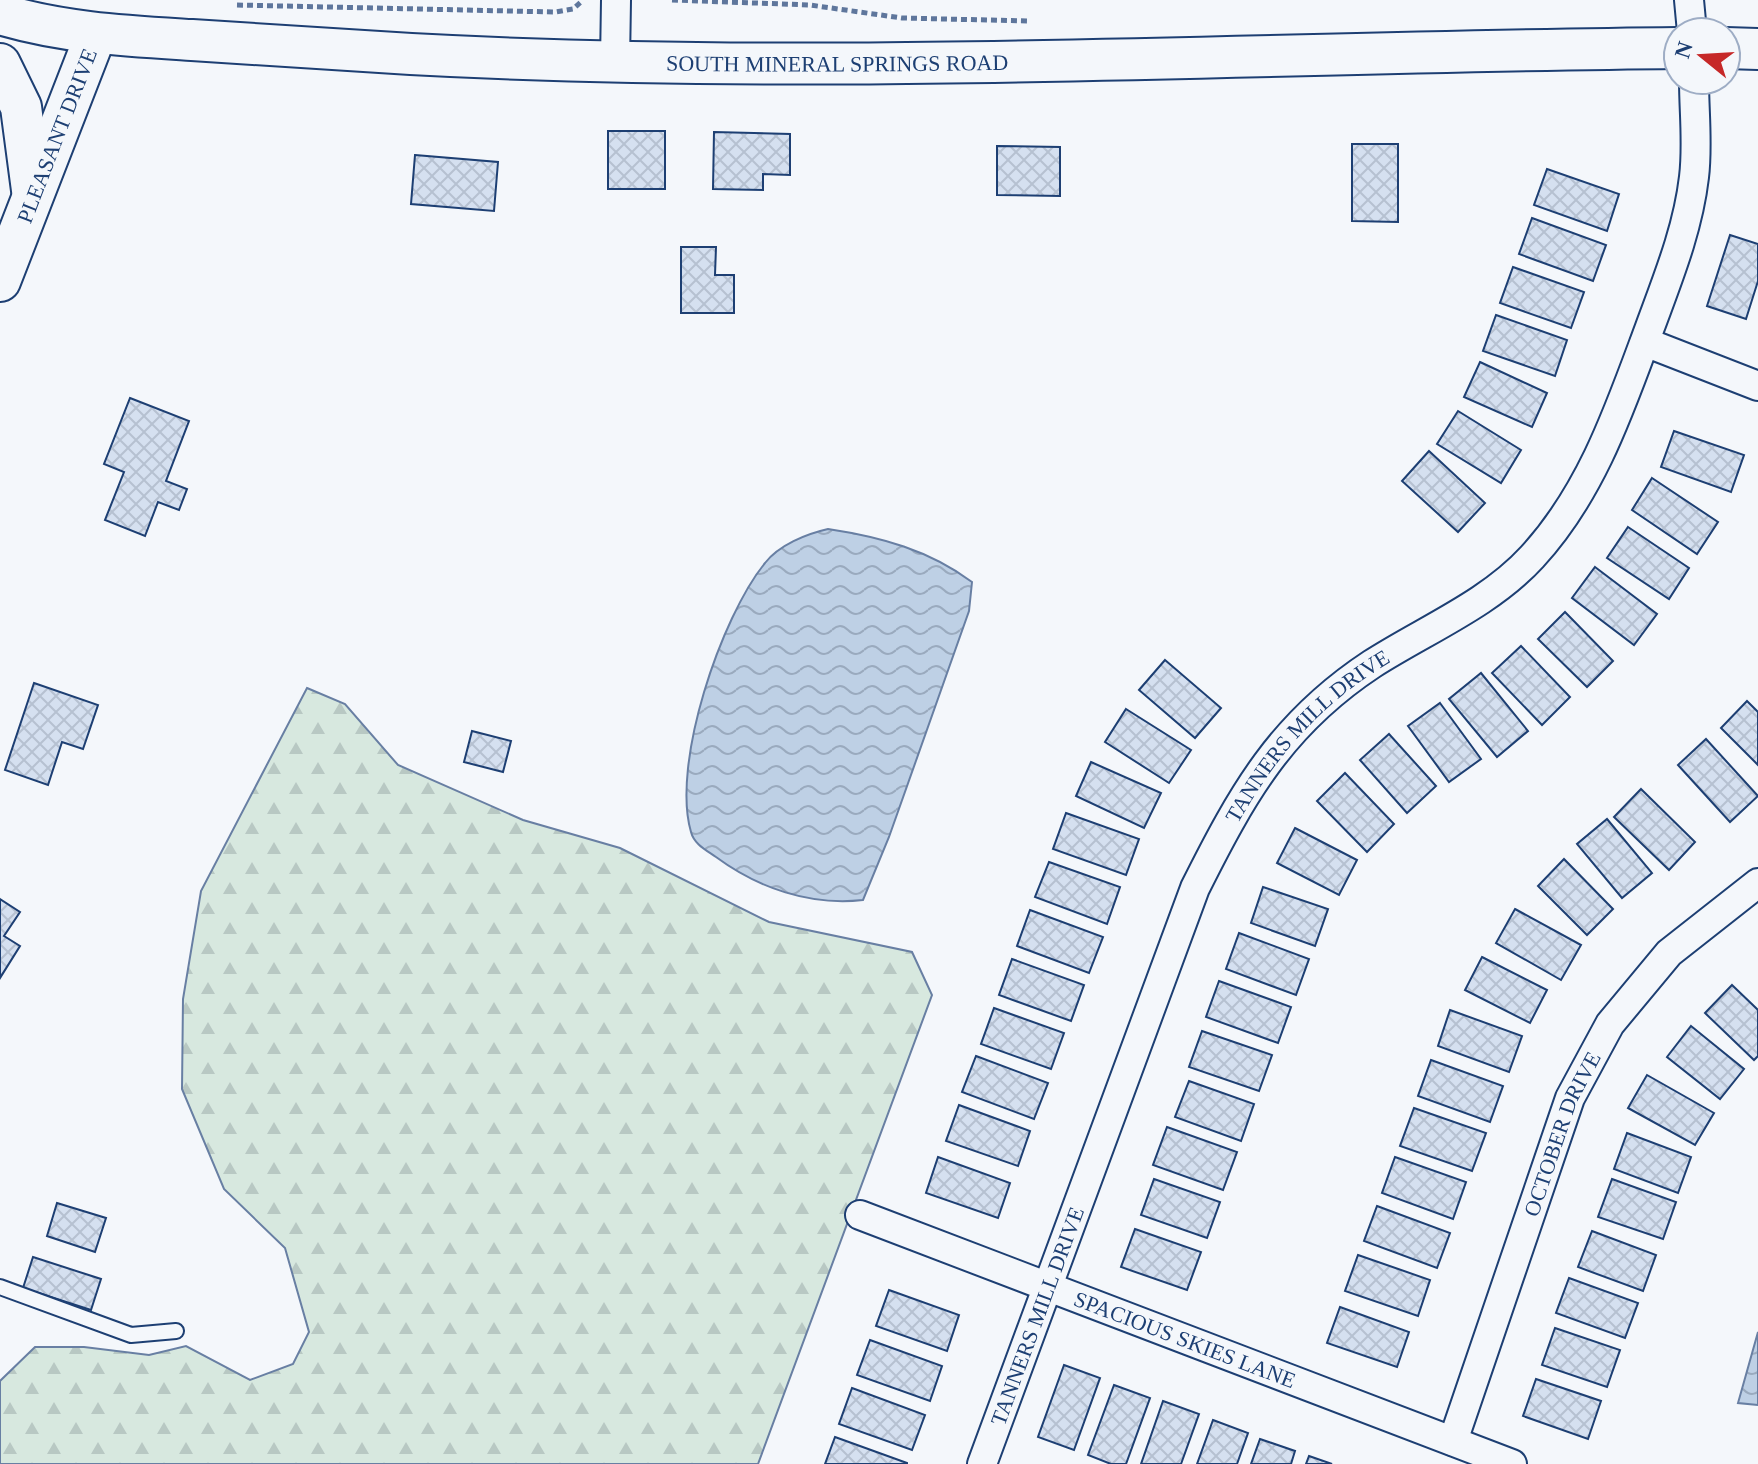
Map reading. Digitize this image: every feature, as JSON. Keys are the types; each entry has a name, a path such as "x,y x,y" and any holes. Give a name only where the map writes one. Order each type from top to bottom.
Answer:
{"street":[{"path":"615,62 616,0"},
{"name":"SOUTH MINERAL SPRINGS ROAD","path":"0,14 51,28 96,34 443,55 795,66 1662,48"},
{"name":"PLEASANT DRIVE","path":"0,281 7,241 32,197 96,34"},
{"path":"0,64 21,107 32,197"},
{"name":"TANNERS MILL DRIVE","path":"982,1464 1195,888 1235,809 1277,747 1318,706 1371,665 1501,584 1531,557 1592,470 1645,342 1682,241 1692,188 1694,96"},
{"path":"1645,342 1758,386"},
{"name":"OCTOBER DRIVE","path":"1453,1441 1570,1098 1610,1024 1669,953 1758,883"},
{"name":"SPACIOUS SKIES LANE","path":"860,1215 1512,1464"}],"lane":[{"path":"0,1287 131,1335 176,1331"}],"path":[{"path":"236,5 555,12 573,9 583,0"},
{"path":"672,0 810,5 902,18 1030,21"}],"green space":[{"path":"307,688 345,704 398,765 523,820 620,848 769,922 912,952 932,995 758,1464 0,1464 0,1381 35,1347 84,1347 149,1355 186,1346 250,1380 293,1364 309,1332 285,1248 224,1189 182,1089 183,999 201,891"}],"water":[{"path":"828,529 904,546 939,561 972,582 969,611 889,837 863,900 804,897 749,878 695,840 687,803 694,731 704,692 732,618 748,587 771,557 794,541"},
{"path":"1758,1332 1758,1405 1738,1403"}],"building":[{"path":"608,131 665,131 665,189 608,189"},
{"path":"714,132 790,134 790,175 763,174 763,190 713,189"},
{"path":"1352,144 1398,144 1398,222 1352,221"},
{"path":"997,146 1060,147 1060,196 997,195"},
{"path":"415,155 498,162 494,211 411,204"},
{"path":"1547,169 1619,194 1607,231 1534,205"},
{"path":"1532,218 1606,245 1593,281 1519,254"},
{"path":"1730,235 1758,244 1758,281 1746,319 1707,306"},
{"path":"681,247 716,247 715,275 734,275 734,313 681,313"},
{"path":"1513,267 1584,292 1571,328 1500,303"},
{"path":"1496,315 1567,340 1555,376 1483,351"},
{"path":"1480,362 1547,393 1532,427 1464,397"},
{"path":"130,398 189,421 166,481 187,489 179,510 158,502 145,536 105,520 124,472 104,464"},
{"path":"1458,411 1521,450 1501,483 1437,444"},
{"path":"1674,431 1744,455 1731,492 1661,467"},
{"path":"1429,451 1485,503 1458,532 1402,481"},
{"path":"1652,478 1718,522 1697,554 1632,510"},
{"path":"1628,527 1689,568 1669,599 1607,558"},
{"path":"1595,567 1657,614 1634,645 1572,598"},
{"path":"1565,612 1613,661 1587,687 1538,639"},
{"path":"1521,646 1570,697 1542,725 1492,673"},
{"path":"1165,660 1221,708 1195,738 1139,690"},
{"path":"1481,673 1528,731 1497,757 1449,699"},
{"path":"34,683 98,705 83,749 62,742 48,785 5,770"},
{"path":"1747,701 1758,712 1758,765 1721,728"},
{"path":"1440,703 1481,759 1449,782 1408,726"},
{"path":"1126,709 1191,750 1169,783 1105,742"},
{"path":"472,731 511,741 503,772 464,762"},
{"path":"1389,734 1436,786 1407,813 1360,760"},
{"path":"1706,739 1758,796 1730,822 1678,765"},
{"path":"1091,762 1161,793 1144,828 1076,796"},
{"path":"1345,773 1394,824 1367,852 1317,801"},
{"path":"1641,789 1695,842 1669,870 1614,817"},
{"path":"1066,813 1139,839 1126,875 1053,849"},
{"path":"1607,819 1652,873 1622,898 1577,844"},
{"path":"1295,828 1357,860 1339,895 1277,863"},
{"path":"1564,859 1613,909 1587,935 1538,886"},
{"path":"1049,862 1120,887 1107,924 1035,897"},
{"path":"1263,887 1328,909 1315,946 1251,923"},
{"path":"0,899 20,912 4,936 20,946 0,978"},
{"path":"1515,909 1581,945 1561,980 1496,943"},
{"path":"1030,910 1103,937 1089,973 1017,946"},
{"path":"1239,933 1309,959 1296,995 1226,969"},
{"path":"1482,957 1547,990 1530,1023 1465,990"},
{"path":"1012,959 1084,985 1071,1021 999,995"},
{"path":"1219,981 1291,1007 1278,1043 1206,1017"},
{"path":"1732,985 1758,1010 1758,1056 1754,1060 1705,1013"},
{"path":"994,1008 1064,1033 1051,1069 981,1044"},
{"path":"1450,1010 1522,1036 1509,1072 1438,1046"},
{"path":"1691,1026 1744,1069 1720,1099 1667,1057"},
{"path":"1202,1031 1272,1055 1259,1091 1189,1067"},
{"path":"976,1056 1048,1083 1034,1119 962,1092"},
{"path":"1431,1060 1503,1086 1490,1122 1418,1096"},
{"path":"1647,1075 1714,1113 1695,1145 1628,1108"},
{"path":"1189,1081 1254,1104 1241,1141 1175,1117"},
{"path":"959,1105 1030,1131 1018,1166 946,1141"},
{"path":"1414,1108 1486,1133 1472,1171 1400,1146"},
{"path":"1167,1127 1237,1152 1223,1190 1153,1165"},
{"path":"1627,1133 1691,1157 1678,1193 1614,1169"},
{"path":"938,1157 1010,1183 998,1218 926,1193"},
{"path":"1395,1157 1466,1182 1453,1219 1382,1193"},
{"path":"1154,1179 1220,1202 1207,1238 1141,1215"},
{"path":"1612,1179 1676,1202 1663,1239 1598,1217"},
{"path":"57,1203 106,1218 95,1252 47,1236"},
{"path":"1377,1206 1450,1233 1437,1268 1364,1241"},
{"path":"1135,1229 1201,1252 1187,1290 1121,1267"},
{"path":"1592,1231 1656,1255 1643,1291 1578,1267"},
{"path":"1358,1255 1430,1280 1418,1316 1345,1291"},
{"path":"33,1257 101,1279 91,1310 23,1288"},
{"path":"1569,1278 1638,1303 1625,1338 1556,1313"},
{"path":"889,1290 959,1315 947,1351 876,1326"},
{"path":"1340,1307 1409,1332 1397,1367 1327,1343"},
{"path":"1555,1328 1620,1350 1607,1387 1542,1365"},
{"path":"870,1340 942,1366 930,1401 857,1375"},
{"path":"1064,1365 1100,1378 1074,1450 1038,1437"},
{"path":"1536,1379 1601,1401 1588,1439 1523,1416"},
{"path":"1114,1385 1150,1398 1126,1464 1111,1464 1088,1455"},
{"path":"852,1388 925,1415 912,1450 839,1424"},
{"path":"1163,1401 1199,1414 1181,1464 1141,1464"},
{"path":"1213,1420 1248,1433 1237,1464 1197,1464"},
{"path":"835,1437 907,1463 907,1464 825,1464"},
{"path":"1260,1439 1295,1451 1291,1464 1251,1464"},
{"path":"1309,1456 1332,1464 1306,1464"}]}
